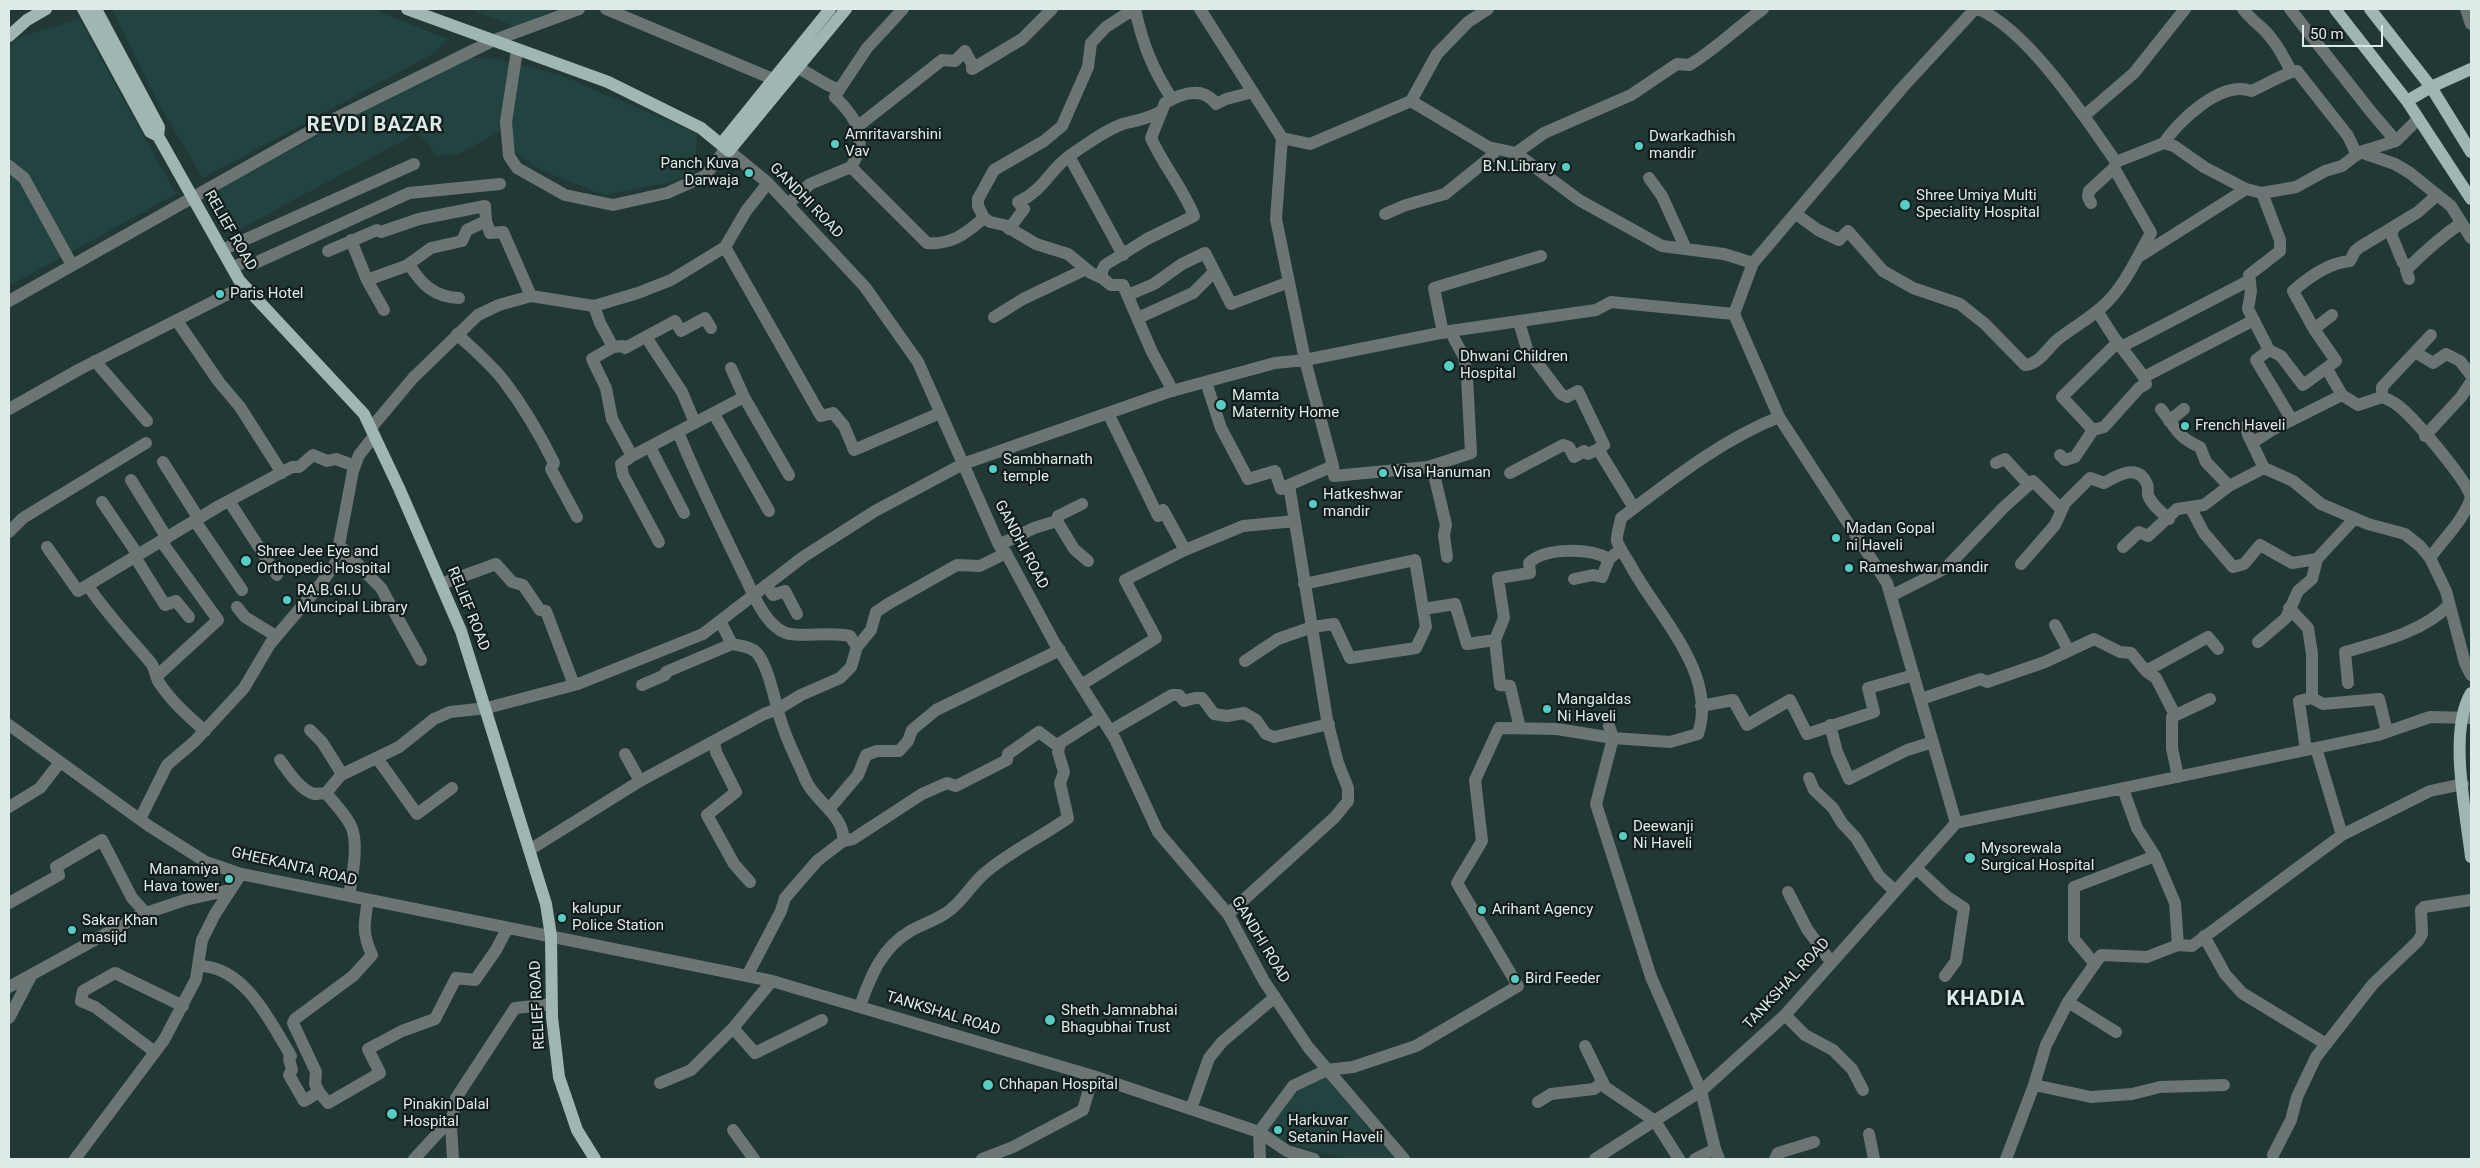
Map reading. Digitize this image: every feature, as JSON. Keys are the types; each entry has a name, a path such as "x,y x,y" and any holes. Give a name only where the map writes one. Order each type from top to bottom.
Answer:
{"main road":[{"path":"9,36 27,20 46,9"},
{"name":"RELIEF ROAD","path":"83,9 150,132 158,136 244,286 364,414 441,584 461,631 487,708 546,904 551,936 552,1004 559,1077 577,1130 594,1159"},
{"name":"RELIEF ROAD","path":"96,9 159,127 158,136"},
{"name":"GANDHI ROAD","path":"407,9 608,82 700,128 725,148"},
{"path":"725,148 773,80 830,9"},
{"path":"725,148 846,9"},
{"path":"2335,9 2407,102 2471,199"},
{"path":"2370,9 2431,87 2471,152"},
{"path":"2407,102 2431,87 2471,69"},
{"path":"2471,693 2460,752 2471,857"}],"street":[{"path":"9,301 192,196 316,128 492,41 579,9"},
{"path":"606,9 773,80"},
{"path":"788,204 810,184 851,167 860,151 857,127 849,110 835,97 867,48 903,9"},
{"path":"857,127 942,60 955,61 965,50 972,64 972,69 1022,40 1052,9"},
{"path":"1172,99 1153,69 1134,9 1106,26 1091,42 1088,67 1062,126 1044,141 994,170 978,199 978,206 984,218 1036,244 1068,254 1086,269 1111,285 1123,285 1152,352 1173,391"},
{"path":"1200,9 1282,138 1276,219 1305,360 1334,476 1432,466 1471,453 1464,357 1446,332 1434,288 1541,256"},
{"path":"1282,138 1310,144 1411,101 1437,54 1468,22 1488,9"},
{"path":"1516,153 1544,133 1577,117 1624,99 1677,64 1689,65 1728,39 1742,24 1763,9"},
{"path":"1796,214 1818,230 1839,240 1848,231 1874,263 1897,280 1913,288 1960,304 1984,324 2025,365 2030,365 2043,356 2056,341 2098,311 2133,270 2138,256 2151,233 2115,165 2084,116 2019,38 1994,16 1977,9 1902,88 1754,263 1734,314 1779,417 1887,583 1956,822 2311,749 2387,732 2430,717 2466,717"},
{"path":"2084,116 2134,73 2186,9"},
{"path":"2243,9 2279,49 2291,71"},
{"path":"2290,9 2372,113 2396,140"},
{"path":"2466,9 2471,24"},
{"path":"517,50 506,122 509,156 517,168 564,195 613,205 668,193 705,176 725,148"},
{"path":"797,67 839,90"},
{"path":"2091,203 2088,197 2089,191 2115,165 2164,143 2181,122 2219,94 2228,89 2242,87 2251,91 2265,84 2270,84 2291,71 2297,71 2348,136 2358,153 2395,164 2438,195 2451,206 2471,238"},
{"path":"1102,278 1102,271 1105,265 1186,218 1194,216 1189,202 1163,162 1151,138 1165,104 1172,99 1201,92 1210,96 1216,104 1226,99 1253,92"},
{"path":"1411,101 1488,147 1516,153 1579,200 1662,246 1724,254 1754,263"},
{"path":"1009,229 1024,209 1018,202 1048,181 1059,164 1069,156 1120,126 1139,122 1162,111"},
{"path":"2164,143 2174,146 2204,167 2246,189 2262,193 2296,187 2325,171 2342,166 2358,153 2396,140 2418,118"},
{"name":"GANDHI ROAD","path":"725,148 768,183 865,287 918,362 1003,549 1060,650 1110,732 1158,832 1228,914 1275,997 1308,1047 1404,1159"},
{"path":"1385,214 1406,205 1445,194 1492,156 1496,149"},
{"path":"1069,156 1123,255"},
{"path":"222,250 414,164"},
{"path":"9,166 24,178 72,265"},
{"path":"851,167 927,243 943,244 966,234 984,218"},
{"path":"1648,178 1662,196 1686,249"},
{"path":"140,819 167,766 205,730 244,688 276,636 339,558 339,545 355,466 359,455 373,432 413,378 478,315 499,305 531,296 594,306 638,293 671,280 725,247 746,211 768,183"},
{"path":"232,268 244,262 253,264 408,193 500,184"},
{"path":"2138,256 2246,189"},
{"path":"2262,193 2280,240 2280,251 2249,275 2248,309 2269,350 2281,356 2303,385 2336,361 2289,292 2322,270 2339,262 2350,261 2360,247 2418,212 2438,195"},
{"path":"328,251 377,230 381,232 419,219 485,206 486,221 490,233 503,232 531,296"},
{"path":"367,280 409,264 431,248 462,241 466,230 486,221"},
{"path":"2395,226 2391,234 2392,241 2410,273 2433,243 2462,223"},
{"path":"351,240 367,280 384,310"},
{"path":"725,247 821,416 833,413 844,426 854,450 940,413"},
{"path":"1128,296 1154,284 1182,264 1205,253 1231,304 1289,282"},
{"path":"409,264 419,281 435,293 459,298"},
{"path":"994,317 1022,299 1086,269"},
{"path":"1138,318 1193,293 1214,272"},
{"path":"2093,430 2062,398 2119,345 2250,280"},
{"path":"9,409 95,361 244,286"},
{"path":"280,760 290,774 314,794 326,793 342,774 410,740 434,719 450,712 487,708 574,685 703,634 803,557 875,511 963,464 1173,391 1275,363 1305,360 1446,332 1596,310 1611,302 1734,314"},
{"path":"594,306 613,347"},
{"path":"2060,455 2065,460 2075,457 2093,430 2104,428 2139,388 2146,384 2144,377 2119,345 2098,311"},
{"path":"2314,329 2332,315"},
{"path":"632,456 612,419 606,388 596,372 592,359 613,347 623,346 625,348 675,321 681,331 705,318 711,328"},
{"path":"2144,377 2254,320"},
{"path":"177,321 219,382 240,407 282,473"},
{"path":"1510,473 1563,445 1569,447 1574,457 1584,451 1588,454 1604,445 1578,391 1566,397 1561,394 1527,349 1519,322"},
{"path":"457,334 503,380 518,401 554,463 551,469 577,516"},
{"path":"2382,397 2382,387 2431,335"},
{"path":"646,337 682,392 695,423"},
{"path":"2269,350 2256,360 2292,420"},
{"path":"2415,352 2433,363 2446,354 2460,361 2471,375"},
{"path":"95,361 147,421"},
{"path":"731,368 744,397 789,475"},
{"path":"2327,369 2342,395 2358,405 2382,397 2396,404 2453,468 2468,488 2471,498 2460,521 2447,534 2430,558"},
{"path":"1206,382 1220,428 1248,479 1275,471 1281,489 1333,466"},
{"path":"2425,436 2461,397 2471,382"},
{"path":"2252,443 2342,395"},
{"path":"659,542 623,475 621,464 632,456 744,397"},
{"path":"2161,409 2175,431 2186,441 2200,447 2206,462 2229,486"},
{"path":"2169,420 2184,409"},
{"path":"1108,413 1158,516 1163,510 1186,550"},
{"path":"714,414 769,512"},
{"path":"1260,1159 1259,1132 1294,1086 1327,1070 1353,1066 1416,1046 1518,986 1456,883 1482,841 1475,780 1499,728 1611,732 1670,742 1698,734 1703,718 1696,673 1667,620 1644,589 1617,540 1621,518 1656,489 1754,426 1779,417"},
{"path":"2246,426 2264,468 2293,481 2321,504 2368,524 2405,534 2420,546 2430,558 2440,576 2465,663 2471,675"},
{"path":"678,432 698,479 754,594 776,627 787,633 844,634 850,636 857,648"},
{"path":"9,532 23,518 146,442"},
{"path":"650,447 684,513"},
{"path":"1598,449 1634,508"},
{"path":"47,547 78,591 229,502 292,467 299,467 313,455 328,461 336,459 355,466"},
{"path":"1996,463 2005,459 2029,485"},
{"path":"163,462 197,520 242,590"},
{"path":"1432,466 1446,525 1444,535 1448,557"},
{"path":"2123,547 2139,532 2148,536 2178,510 2204,505 2229,486 2264,468"},
{"path":"2021,564 2055,525 2061,509 2090,478 2104,483 2130,471 2142,475 2152,502 2169,519"},
{"path":"131,480 164,540 218,620 158,675"},
{"path":"1891,596 1946,568 2003,508 2033,481 2061,509"},
{"path":"1228,914 1335,817 1348,801 1348,788 1338,763 1328,724 1289,487"},
{"path":"102,502 165,605 176,601 189,617"},
{"path":"229,502 277,574"},
{"path":"1082,504 1058,516 1057,521 1074,549 1088,560"},
{"path":"2190,507 2204,532 2233,566 2244,564 2260,545 2292,563 2317,559"},
{"path":"2258,642 2286,618 2298,591 2312,579 2317,559 2355,518"},
{"path":"530,849 640,781 764,714 840,678 850,667 857,648 871,630 876,612 888,604 957,565 980,566 1034,528 1057,521"},
{"path":"1081,685 1156,638 1125,580 1186,550 1243,526 1295,521"},
{"path":"339,545 381,588 421,660"},
{"path":"1574,579 1593,575 1602,576 1609,559 1621,548"},
{"path":"1520,728 1510,686 1500,685 1495,640 1504,618 1498,578 1530,573 1529,563 1535,557 1558,552 1581,550 1600,554 1609,559"},
{"path":"1245,661 1278,639 1312,627 1334,624 1350,658 1416,648 1426,627 1415,560 1304,584"},
{"path":"441,584 496,564 512,582 523,585 540,610 546,611 574,685"},
{"path":"766,585 773,595 785,591 797,614"},
{"path":"88,586 158,675 158,681 167,694 205,730"},
{"path":"1423,609 1455,604 1467,644 1495,640"},
{"path":"2348,684 2345,652 2392,638 2439,615 2449,605"},
{"path":"236,607 245,617 276,636"},
{"path":"2289,608 2308,628 2312,654 2312,698"},
{"path":"720,621 732,644"},
{"path":"2055,625 2069,651"},
{"path":"2146,671 2208,637 2218,649"},
{"path":"1921,700 1981,679 1987,682 2045,662 2094,639 2120,652 2131,652 2146,671 2156,678 2172,709"},
{"path":"642,684 732,644 751,648 758,654 781,722 807,783 844,833 843,841"},
{"path":"828,809 858,775 866,755 877,751 899,751 908,741 912,730 936,710 1060,650"},
{"path":"1701,706 1733,700 1747,725 1790,700 1807,734 1874,712 1868,688 1914,675"},
{"path":"1110,732 1172,695 1179,695 1184,701 1202,698 1214,714 1227,716 1244,713 1256,720 1266,734 1274,737 1328,724"},
{"path":"2342,835 2311,749 2298,702 2312,698 2323,704 2379,699 2387,732"},
{"path":"2178,777 2172,748 2172,717 2210,699"},
{"path":"860,1006 870,976 892,944 911,931 946,913 956,905 984,874 1010,853 1038,840 1068,818 1060,783 1064,772 1058,752 1059,746 1060,743 1101,717"},
{"name":"GHEEKANTA ROAD","path":"9,725 140,819 206,862 241,874 507,929 551,936"},
{"path":"1830,725 1837,752 1849,778 1907,750 1933,742"},
{"path":"310,730 322,742 342,774"},
{"path":"747,976 782,911 785,898 817,861 843,841 853,839 922,794 947,783 956,786 1006,760 1008,754 1039,732 1059,746"},
{"path":"1611,732 1596,804 1651,977 1701,1091 1717,1154 1695,1159"},
{"path":"714,741 716,752 736,792 707,815 734,864 750,882"},
{"path":"625,754 640,781"},
{"path":"377,758 417,814 452,788"},
{"path":"9,807 40,788 60,762"},
{"path":"1809,778 1814,790 1833,808 1842,823 1856,838 1879,876 1895,891"},
{"path":"2006,1159 2034,1085 2046,1045 2068,1002 2094,963 2102,955 2147,957 2178,945 2192,946 2342,835 2430,791 2463,784"},
{"path":"2123,789 2137,828 2155,856 2175,903 2178,945"},
{"path":"326,793 351,824 354,836 355,862 350,896"},
{"name":"TANKSHAL ROAD","path":"1595,1159 1701,1091 1785,1015 1956,822"},
{"path":"9,903 59,875 56,867 102,840 132,898 146,913"},
{"path":"2094,963 2074,939 2074,887 2155,856"},
{"path":"1916,868 1946,896 1964,908 1956,961 1945,976"},
{"path":"75,1159 155,1052 183,1006 196,979 202,940 241,874"},
{"path":"9,988 146,913 185,900 230,890"},
{"path":"1788,892 1807,929 1831,962"},
{"path":"368,900 364,922 365,940 372,955 353,976 296,1018 293,1023 316,1072 315,1084 328,1103 380,1073 368,1049 402,1031 435,1019 456,978 476,980 496,950 507,929"},
{"path":"2273,1155 2291,1120 2297,1097 2316,1057 2373,984 2418,941 2422,934 2420,915 2424,907 2471,900"},
{"name":"TANKSHAL ROAD","path":"551,936 772,981 860,1006 1093,1076 1191,1109 1259,1132 1287,1151 1314,1159"},
{"path":"2204,936 2225,974 2242,993 2326,1044"},
{"path":"199,966 208,966 232,976 248,991 266,1014 291,1056 289,1059 292,1070 289,1075 304,1101 319,1092"},
{"path":"155,1052 94,1007 81,1000 83,991 116,973 183,1006"},
{"path":"9,1018 32,976"},
{"path":"660,1082 691,1070 733,1028 772,981"},
{"path":"1191,1109 1210,1058 1222,1042 1275,997"},
{"path":"2068,1002 2116,1032"},
{"path":"454,1159 452,1118 456,1098 515,1008 552,1004"},
{"path":"1785,1015 1805,1035 1833,1050 1852,1069 1864,1090"},
{"path":"733,1028 755,1053 822,1020"},
{"path":"1585,1046 1605,1087 1655,1121 1679,1159"},
{"path":"982,1159 1013,1147 1083,1110 1093,1076"},
{"path":"1538,1102 1551,1094 1594,1089 1603,1082"},
{"path":"2034,1085 2091,1097 2132,1094 2160,1087 2224,1085"},
{"path":"414,1159 452,1118"},
{"path":"733,1130 754,1159"},
{"path":"1869,1134 1874,1159"},
{"path":"1775,1159 1778,1152 1814,1142"}],"shaded area":[{"path":"112,9 372,9 448,39 433,54 203,178 157,101"},
{"path":"469,9 555,9 517,27"},
{"path":"79,19 176,194 9,286 9,49 17,38"},
{"name":"REVDI BAZAR","path":"472,58 491,58 560,75 697,133 695,173 666,183 604,195 543,171 507,147 509,125 460,154 436,156 427,142 415,134 237,231 212,191 453,65"},
{"path":"1326,1076 1372,1133 1397,1159 1348,1159 1295,1145 1262,1132 1295,1087"}],"place":[{"name":"Amritavarshini Vav","path":"835,144"},
{"name":"Dwarkadhish mandir","path":"1639,146"},
{"name":"B.N.Library","path":"1566,167"},
{"name":"Panch Kuva Darwaja","path":"749,173"},
{"name":"Shree Umiya Multi Speciality Hospital","path":"1905,205"},
{"name":"Paris Hotel","path":"220,294"},
{"name":"Dhwani Children Hospital","path":"1449,366"},
{"name":"Mamta Maternity Home","path":"1221,405"},
{"name":"French Haveli","path":"2185,426"},
{"name":"Sambharnath temple","path":"993,469"},
{"name":"Visa Hanuman","path":"1383,473"},
{"name":"Hatkeshwar mandir","path":"1313,504"},
{"name":"Madan Gopal ni Haveli","path":"1836,538"},
{"name":"Shree Jee Eye and Orthopedic Hospital","path":"246,561"},
{"name":"Rameshwar mandir","path":"1849,568"},
{"name":"RA.B.GI.U Muncipal Library","path":"287,600"},
{"name":"Mangaldas Ni Haveli","path":"1547,709"},
{"name":"Deewanji Ni Haveli","path":"1623,836"},
{"name":"Mysorewala Surgical Hospital","path":"1970,858"},
{"name":"Manamiya Hava tower","path":"229,879"},
{"name":"Arihant Agency","path":"1482,910"},
{"name":"kalupur Police Station","path":"562,918"},
{"name":"Sakar Khan masijd","path":"72,930"},
{"name":"Bird Feeder","path":"1515,979"},
{"name":"Sheth Jamnabhai Bhagubhai Trust","path":"1050,1020"},
{"name":"Chhapan Hospital","path":"988,1085"},
{"name":"Pinakin Dalal Hospital","path":"392,1114"},
{"name":"Harkuvar Setanin Haveli","path":"1278,1130"}],"district":[{"name":"REVDI BAZAR","path":"375,126"},
{"name":"KHADIA","path":"1986,1000"}]}
